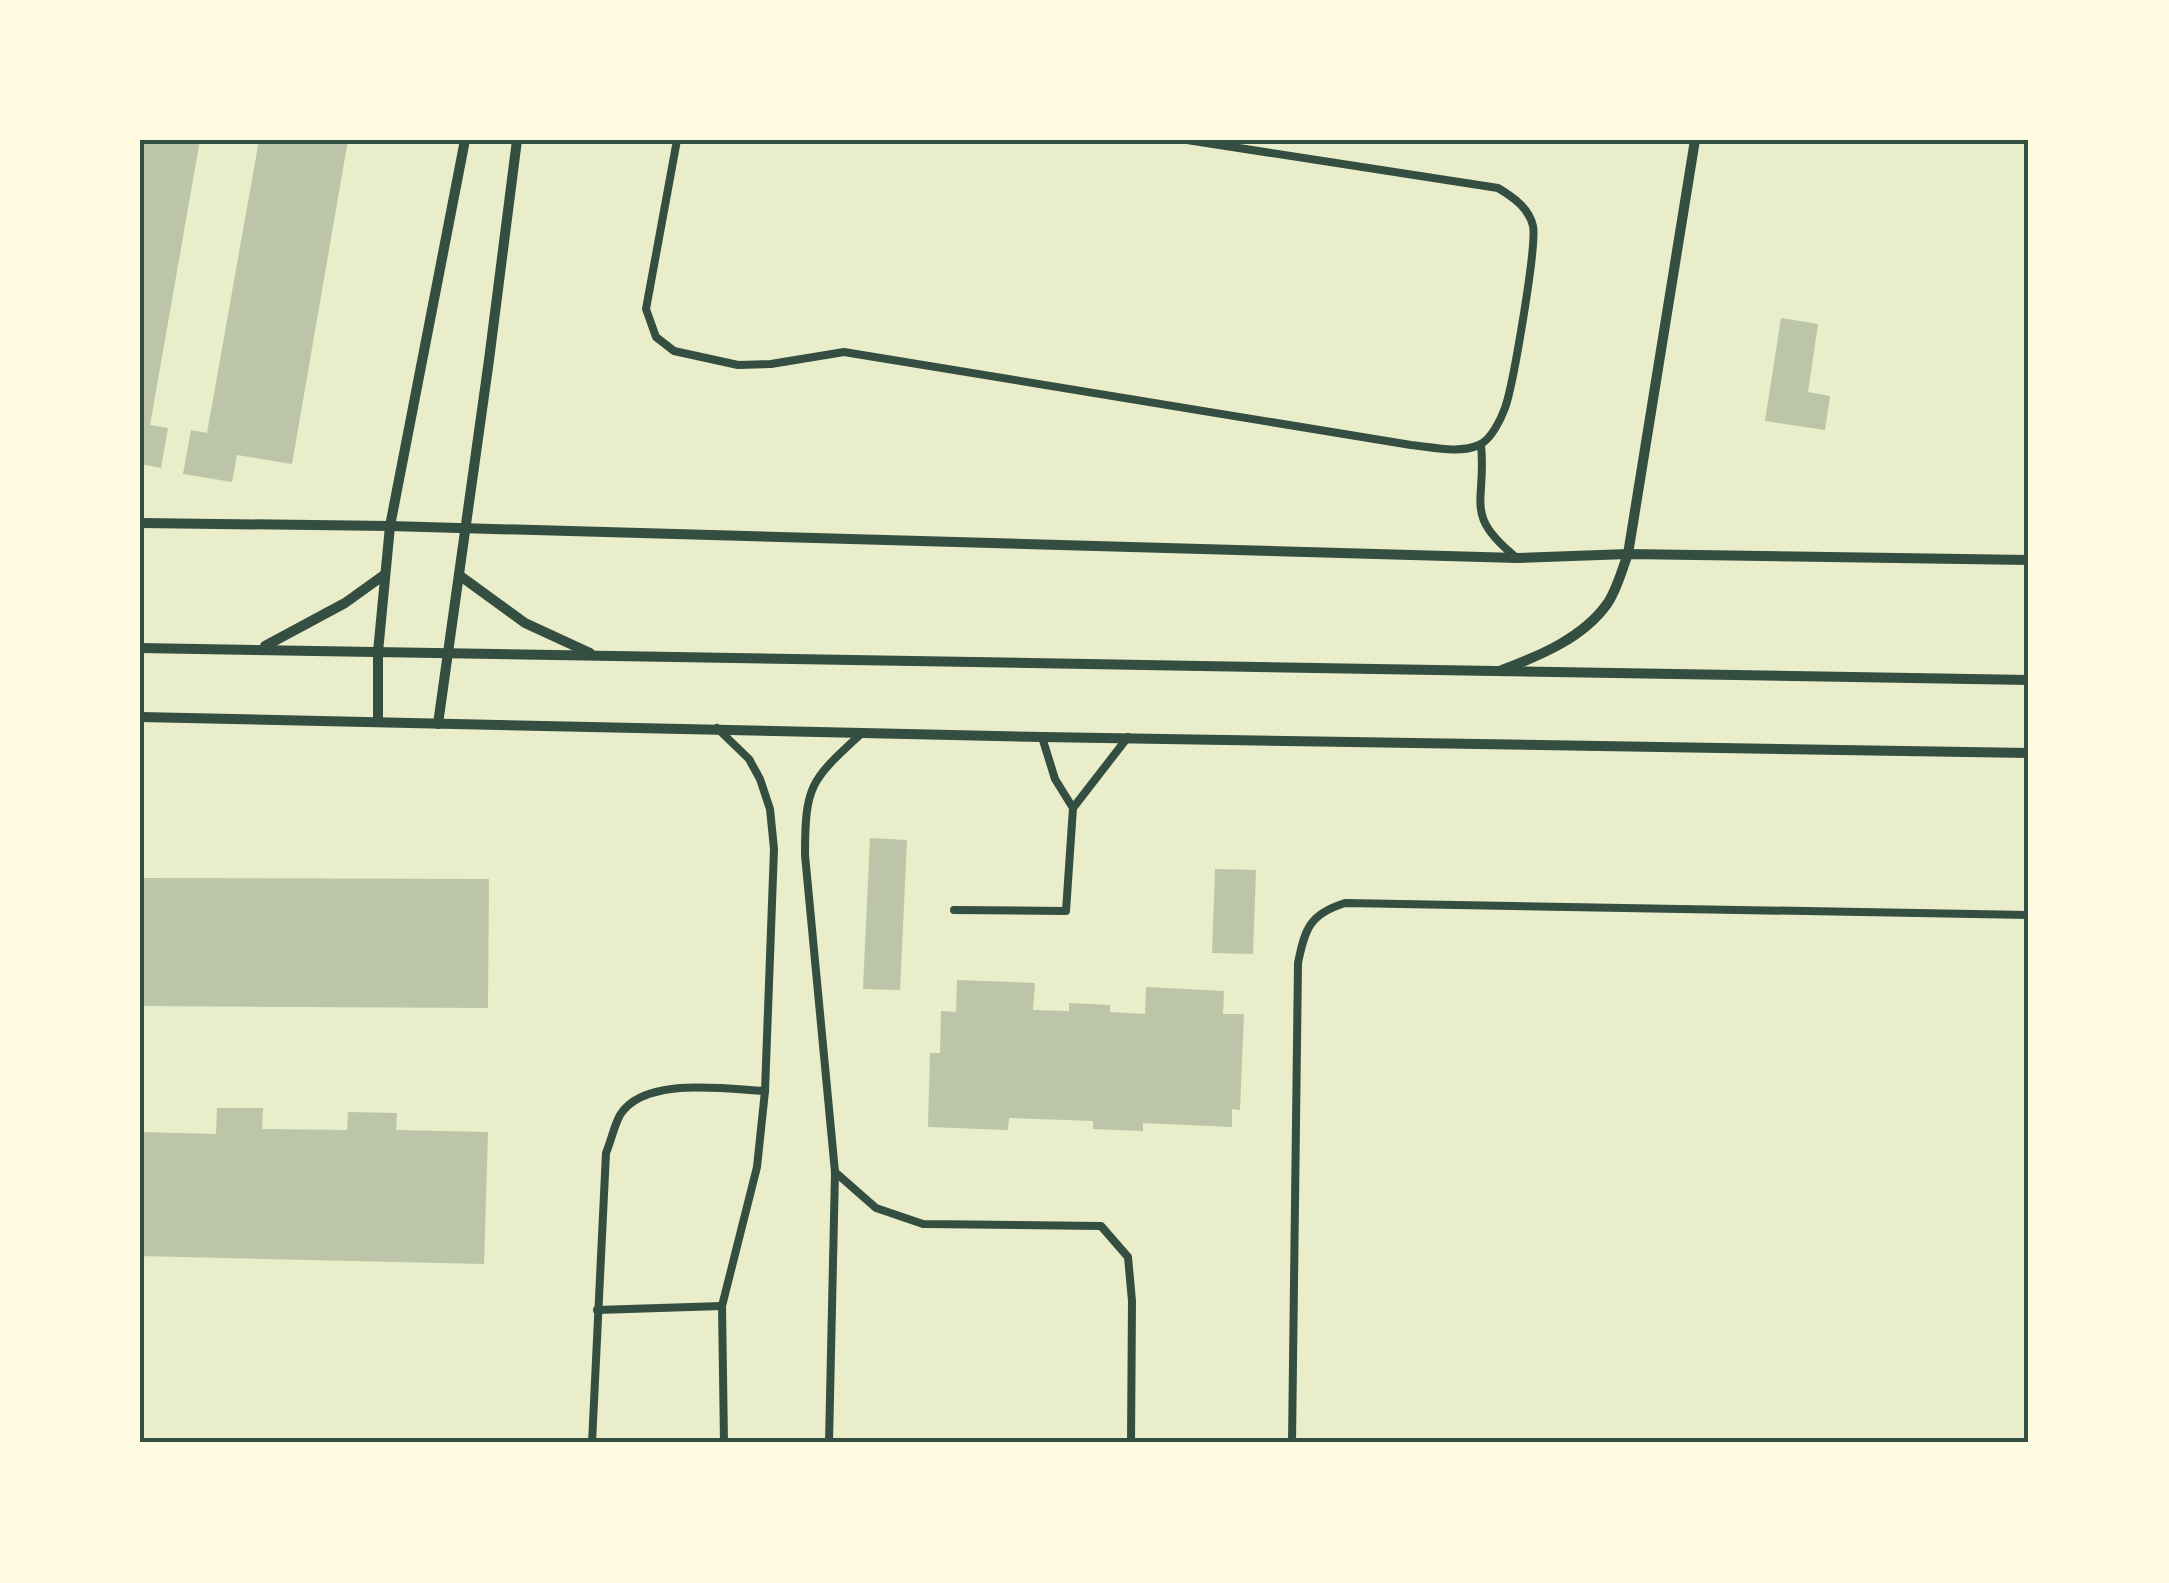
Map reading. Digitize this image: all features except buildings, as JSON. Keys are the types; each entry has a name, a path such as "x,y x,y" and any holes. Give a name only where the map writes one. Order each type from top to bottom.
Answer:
{"street":[{"path":"378,722 378,652 390,526 465,140"},
{"path":"438,724 517,140"},
{"path":"1495,672 1542,655 1581,629 1607,604 1628,554 1695,140"},
{"path":"140,522 1517,558 1628,554 2029,560"},
{"path":"260,648 345,603 384,575"},
{"path":"459,575 525,622 600,657"},
{"path":"140,648 2029,680"},
{"path":"140,717 2029,753"}],"lane":[{"path":"677,140 646,309 656,337 674,351 738,365 771,364 844,352 1411,445 1455,449 1482,444 1506,406 1534,244 1529,215 1515,198 1498,188 1187,140"},
{"path":"1482,444 1480,520 1517,558"},
{"path":"716,728 749,760 760,779 770,809 774,849 764,1090 756,1168 722,1306 724,1443"},
{"path":"830,1443 835,1172 804,855 805,810 818,774 862,732"},
{"path":"1042,737 1055,779 1074,808"},
{"path":"954,910 1066,911 1074,808 1128,737"},
{"path":"1292,1443 1298,963 1312,921 1324,910 1346,903 2029,915"},
{"path":"592,1443 606,1153 621,1113 665,1088 764,1090"},
{"path":"835,1172 876,1208 923,1224 1101,1226 1128,1256 1132,1301 1131,1443"},
{"path":"597,1310 722,1306"}]}
